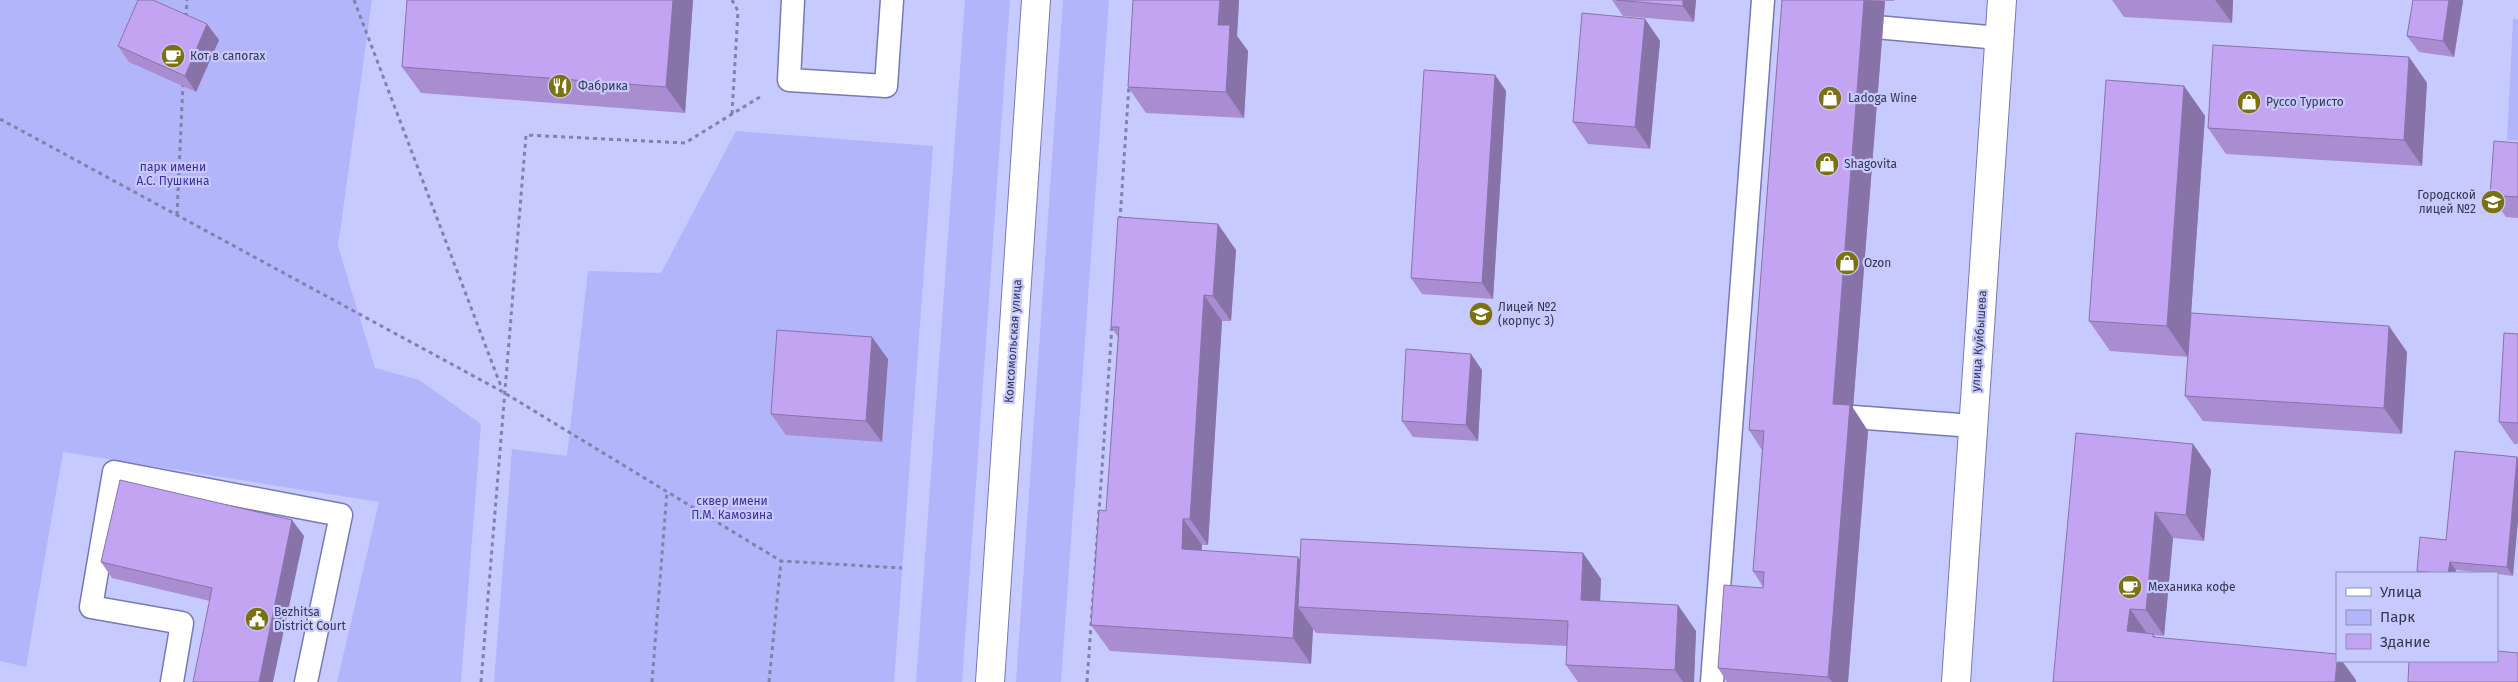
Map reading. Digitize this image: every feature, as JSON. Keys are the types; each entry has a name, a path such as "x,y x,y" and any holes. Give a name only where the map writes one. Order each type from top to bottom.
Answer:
{"main road":[{"name":"Комсомольская улица","path":"990,682 1036,0"},
{"name":"улица Куйбышева","path":"1956,682 2002,0"}],"lane":[{"path":"793,0 789,80 886,86 892,0"},
{"path":"1712,682 1741,409 1769,12"},
{"path":"1831,23 1999,38"},
{"path":"1808,414 1974,426"},
{"path":"172,682 182,623 90,607 114,472 341,515 306,682"}],"path":[{"path":"186,20 187,0"},
{"path":"354,0 504,392"},
{"path":"732,0 738,11 732,114"},
{"path":"177,215 184,78"},
{"path":"1120,223 1130,78"},
{"path":"481,682 526,135 685,143 789,80"},
{"path":"0,119 504,392 781,561 902,568"},
{"path":"1087,682 1112,322"},
{"path":"652,682 667,491"},
{"path":"769,682 781,561"}],"green space":[{"name":"парк имени А.С. Пушкина","path":"0,0 372,0 338,246 375,368 419,380 481,424 461,682 337,682 379,502 63,452 26,667 0,661"},
{"path":"965,0 1010,0 962,682 916,682"},
{"path":"1063,0 1109,0 1061,682 1016,682"},
{"path":"2513,19 2518,19 2518,141 2507,140"},
{"name":"сквер имени П.М. Камозина","path":"736,131 933,146 894,682 494,682 512,449 567,456 588,271 661,273"}],"building":[{"path":"138,0 153,0 207,24 185,76 118,46"},
{"path":"407,0 673,0 666,87 402,67"},
{"path":"1133,0 1220,0 1218,25 1230,25 1226,92 1128,87"},
{"path":"1616,0 1683,0 1683,6"},
{"path":"1782,0 1864,0 1833,404 1850,405 1828,677 1718,668 1724,585 1763,588 1764,572 1753,571 1764,431 1749,430"},
{"path":"2413,0 2449,0 2443,41 2407,36"},
{"path":"1582,13 1645,19 1635,127 1573,122"},
{"path":"2213,45 2409,57 2404,140 2208,128"},
{"path":"1424,70 1495,75 1482,283 1411,278"},
{"path":"2106,80 2184,86 2167,326 2089,321"},
{"path":"2494,141 2518,143 2518,197 2490,195"},
{"path":"1118,217 1218,224 1213,296 1204,295 1190,519 1183,519 1182,549 1298,557 1293,638 1091,625 1099,510 1106,511 1119,327 1111,327"},
{"path":"2191,313 2389,326 2384,408 2185,396"},
{"path":"777,330 872,337 866,421 771,414"},
{"path":"2504,333 2518,334 2518,423 2499,422"},
{"path":"1406,349 1471,354 1466,425 1402,421"},
{"path":"2076,433 2193,444 2186,515 2155,512 2146,610 2130,609 2127,631 2153,634 2153,637 2336,654 2337,662 2335,682 2053,682"},
{"path":"2455,451 2517,457 2507,567 2450,562 2448,572 2417,571 2420,537 2446,540"},
{"path":"120,480 292,520 259,682 193,682 212,588 101,562"},
{"path":"1301,539 1583,553 1581,600 1678,605 1675,670 1566,665 1568,621 1298,607"},
{"path":"2498,651 2518,653 2518,682 2408,682 2409,662 2498,662"}],"place":[{"name":"Кот в сапогах","path":"173,56"},
{"name":"Фабрика","path":"560,86"},
{"name":"Ladoga Wine","path":"1830,98"},
{"name":"Руссо Туристо","path":"2249,102"},
{"name":"Shagovita","path":"1827,164"},
{"name":"Городской лицей №2","path":"2493,202"},
{"name":"Ozon","path":"1847,263"},
{"name":"Лицей №2 (корпус 3)","path":"1481,314"},
{"name":"Механика кофе","path":"2130,587"},
{"name":"Bezhitsa District Court","path":"257,619"}]}
